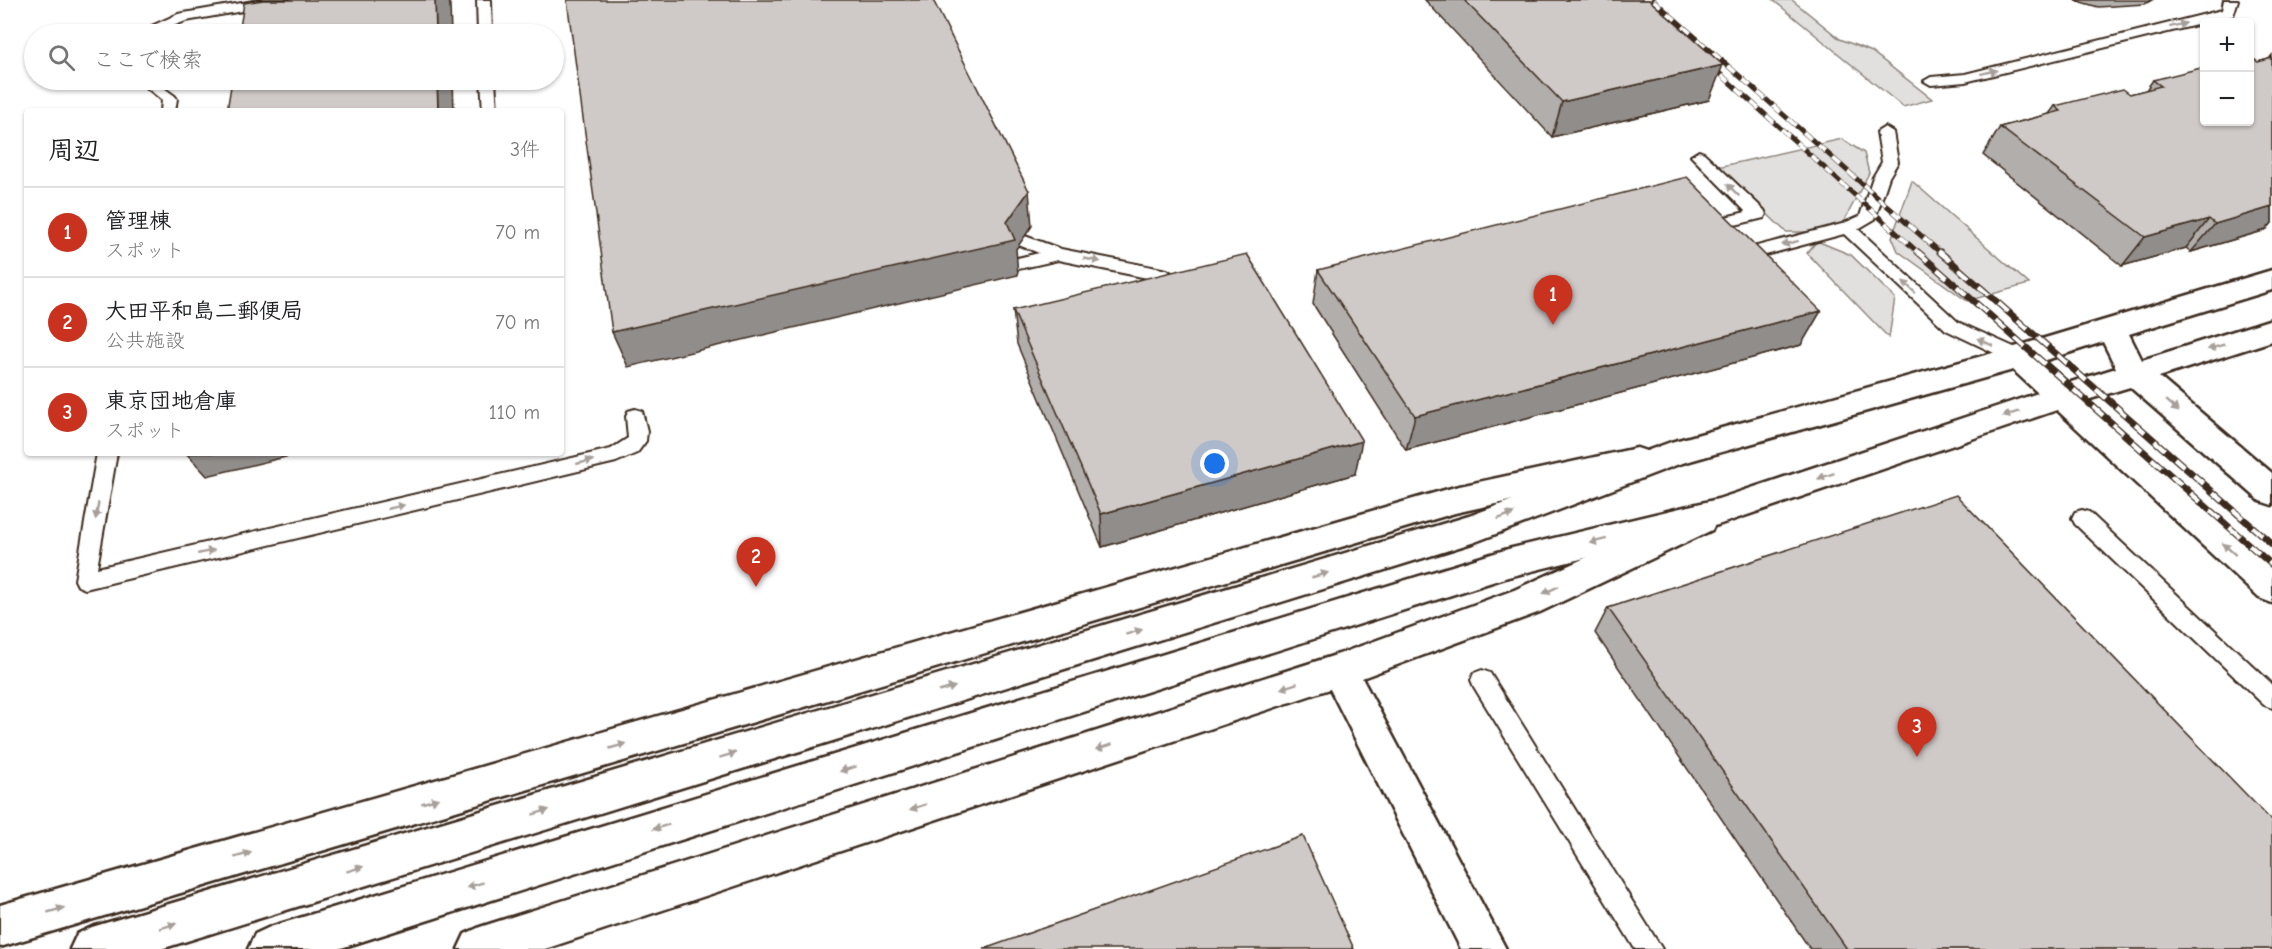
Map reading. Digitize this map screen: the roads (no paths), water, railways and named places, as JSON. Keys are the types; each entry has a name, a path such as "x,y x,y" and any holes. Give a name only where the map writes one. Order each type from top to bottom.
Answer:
{"street":[{"path":"0,926 1455,500 1671,454 2019,357 2272,280"},
{"path":"2111,329 2134,373 2272,492"},
{"path":"270,949 1508,563 1718,512 2134,373 2272,330"},
{"path":"2019,357 2272,588"},
{"path":"92,949 1475,528 1671,454"},
{"path":"500,946 1339,670 1527,601 1718,512"},
{"path":"1339,670 1484,949"}],"lane":[{"path":"166,24 183,17 284,0"},
{"path":"484,0 485,24"},
{"path":"1931,81 1965,78 2228,13 2231,0"},
{"path":"158,90 170,99 168,108"},
{"path":"489,90 490,108"},
{"path":"1699,156 1758,214 1702,228 1731,258 1847,228 1867,219 1881,177 1890,162 1885,132"},
{"path":"1847,228 1952,327 2019,357"},
{"path":"1022,240 1058,254 1167,276"},
{"path":"980,272 1058,254"},
{"path":"106,456 85,580 616,455 636,445 639,436 635,416"},
{"path":"2082,518 2272,698"},
{"path":"1482,680 1649,949"}],"railway":[{"path":"1653,0 1942,254"},
{"path":"1707,62 1920,254"},
{"path":"1918,252 2272,565"},
{"path":"1940,252 2272,544"}],"place":[{"name":"管理棟","path":"1553,325"},
{"name":"大田平和島二郵便局","path":"756,587"},
{"name":"東京団地倉庫","path":"1917,757"}]}
